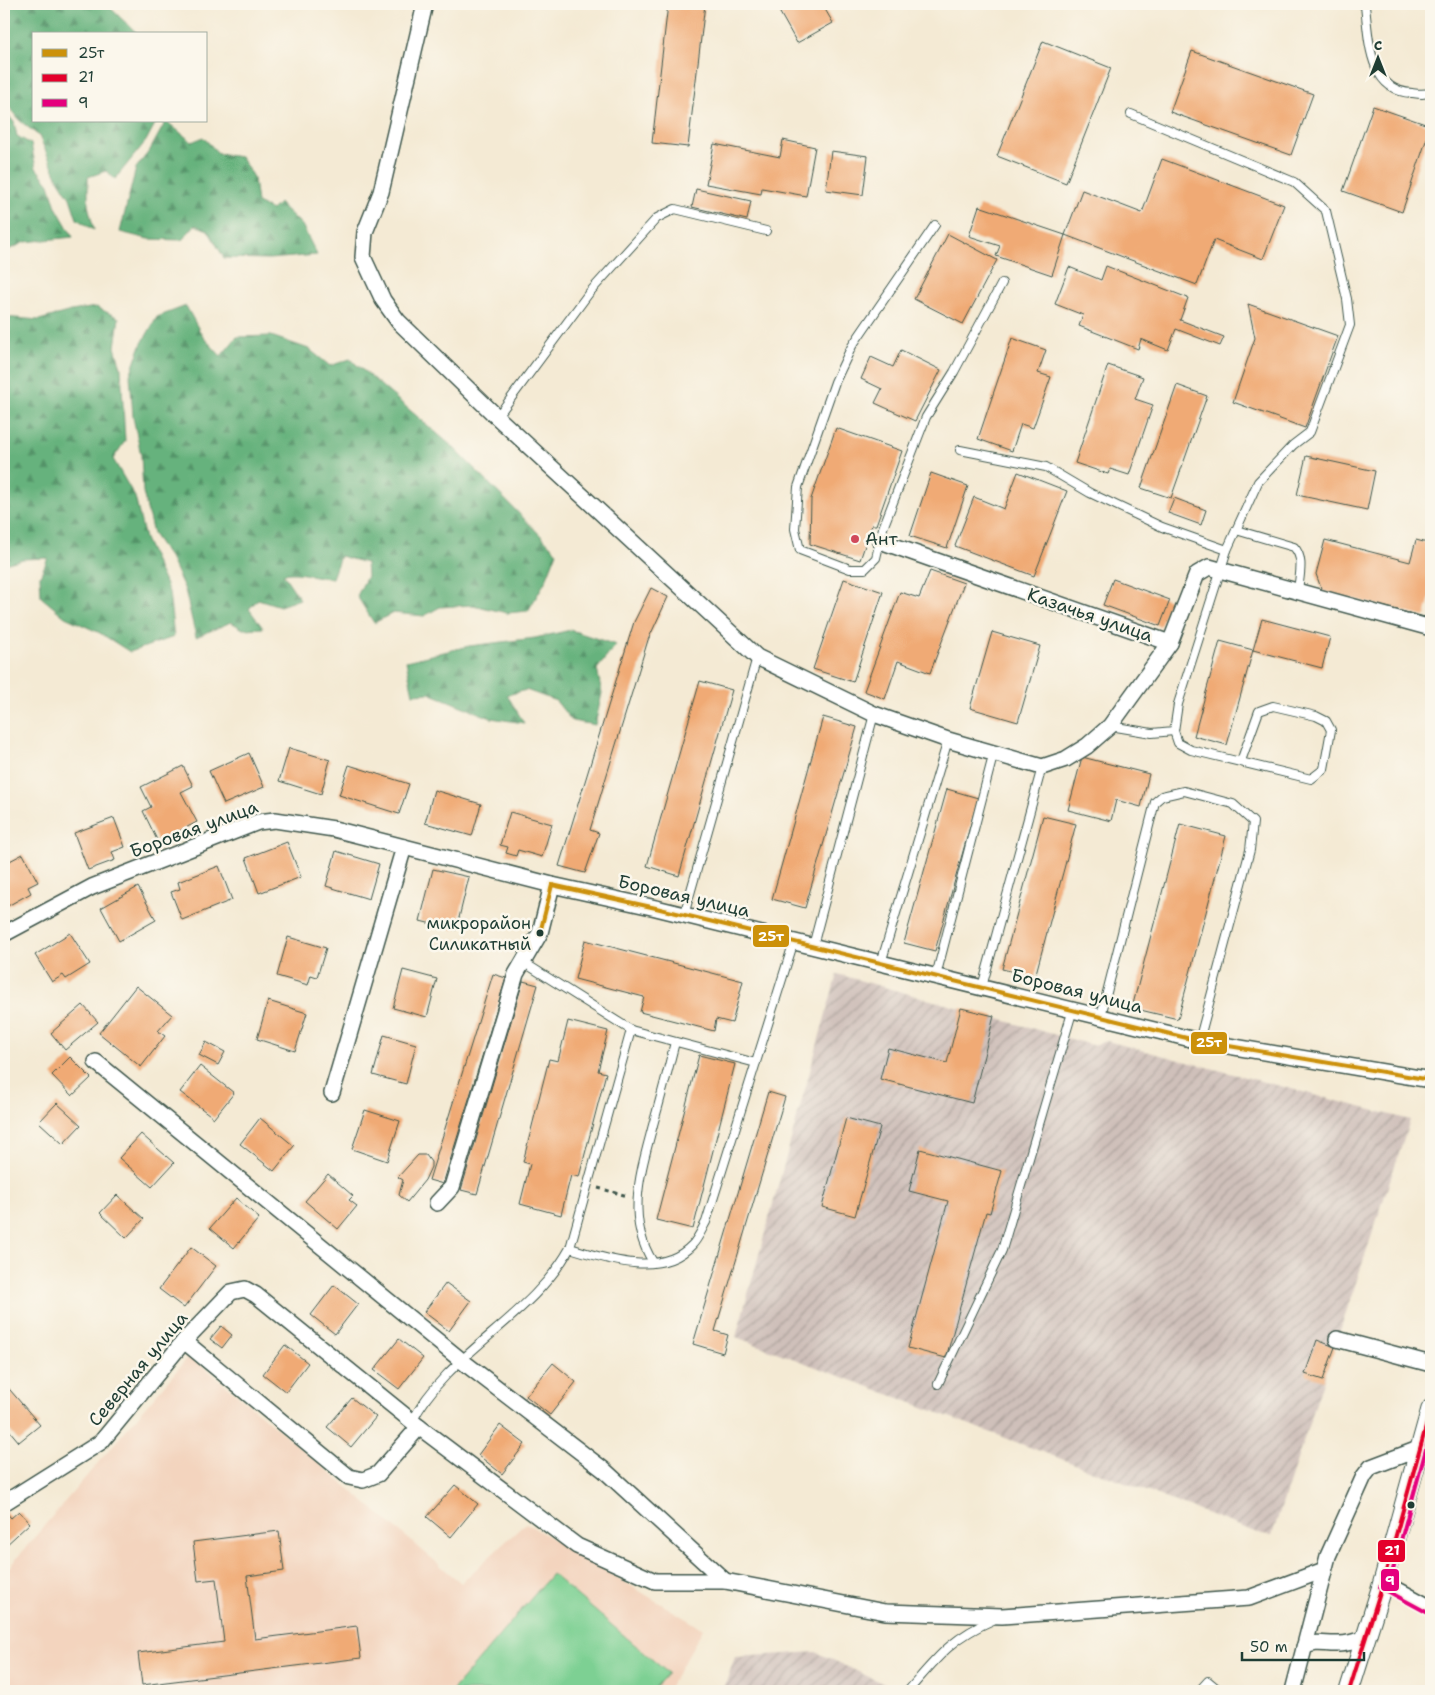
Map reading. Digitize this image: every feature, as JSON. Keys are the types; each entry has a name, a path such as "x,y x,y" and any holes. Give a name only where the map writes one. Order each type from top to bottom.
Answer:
{"street":[{"path":"424,4 381,192 365,232 363,257 383,300 398,321 497,418 757,657 874,714 948,740 1042,767 1066,759 1087,746 1110,726 1170,643"},
{"name":"Казачья улица","path":"880,541 1170,643 1198,574 1209,567 1431,628"},
{"name":"Боровая улица","path":"4,934 92,887 258,822 275,820 334,829 552,884 982,986 1199,1040 1431,1080"},
{"path":"332,1093 404,847"},
{"path":"437,1203 452,1187 516,974 540,933 552,884"},
{"path":"96,1062 462,1361 604,1470 725,1581"},
{"name":"Северная улица","path":"4,1503 101,1442 184,1341 231,1292 245,1289 256,1295 416,1425"},
{"path":"1337,1339 1431,1364"},
{"path":"184,1341 349,1477 363,1480 378,1474 416,1425 577,1546 655,1581 725,1581 885,1612 1002,1616 1249,1598 1324,1570"},
{"path":"1349,1691 1383,1582 1431,1409"},
{"path":"1293,1691 1324,1570 1364,1476 1371,1467 1421,1448"},
{"path":"1383,1582 1431,1608"},
{"path":"1304,1647 1311,1643 1343,1644 1366,1638"}],"lane":[{"path":"1362,4 1365,6 1367,39 1374,66 1385,84 1404,93 1427,94 1431,92"},
{"path":"1131,114 1294,182 1326,211 1347,299 1350,325 1310,432 1293,445 1258,482 1227,550 1178,704 1174,732 1178,743 1191,750 1311,780 1324,769 1331,730 1326,721 1316,716 1273,706 1259,711 1240,761"},
{"path":"497,418 589,293 657,218 674,208 766,231"},
{"path":"935,225 852,346 835,382 798,487 795,529 800,550 850,570 865,569 876,558 880,541 926,417 954,372 1002,283"},
{"path":"960,450 1046,467 1090,493 1162,527 1227,550"},
{"path":"1236,530 1294,547 1299,553 1301,562 1298,592"},
{"path":"684,915 757,657"},
{"path":"813,946 874,714"},
{"path":"1110,726 1152,733 1174,732"},
{"path":"881,963 948,740"},
{"path":"936,976 994,752"},
{"path":"982,986 1042,767"},
{"path":"1101,1016 1155,802 1162,796 1184,791 1233,804 1253,822 1250,850 1199,1040"},
{"path":"570,1248 616,1261 653,1262 680,1254 692,1245 706,1222 794,941"},
{"path":"523,962 631,1030 756,1062"},
{"path":"938,1384 1002,1250 1073,1009"},
{"path":"416,1425 431,1390 541,1290 557,1270 570,1248 631,1030"},
{"path":"653,1262 642,1244 639,1232 637,1198 640,1174 675,1042"},
{"path":"908,1691 950,1646 968,1631 1002,1616"},
{"path":"1199,1691 1208,1681 1220,1691"}],"path":[{"path":"587,1186 637,1198"}],"shaded area":[{"path":"837,974 1092,1045 1107,1041 1410,1120 1272,1535 1261,1534 736,1337"},
{"path":"190,1355 461,1583 526,1523 703,1629 667,1691 4,1691 4,1573"},
{"path":"816,1652 899,1691 723,1691 735,1657"}],"green space":[{"path":"4,4 106,4 136,32 32,32 32,122 154,122 155,124 146,141 115,179 106,171 88,177 88,205 94,230 77,219 70,198 59,181 39,136 19,120 4,100"},
{"path":"4,111 14,122 17,136 31,144 36,168 49,184 56,207 73,237 25,242 4,252"},
{"path":"165,122 167,122 192,142 203,137 219,154 241,157 254,179 257,203 272,210 279,203 302,225 317,255 269,259 224,258 208,230 195,225 182,240 148,239 120,232 136,168 150,150"},
{"path":"186,306 203,337 221,356 237,337 271,336 309,349 330,366 350,359 453,447 557,552 546,580 528,611 507,613 473,605 440,607 424,616 393,613 374,623 357,596 367,576 366,563 340,556 332,578 295,573 283,574 300,599 280,606 258,599 249,609 263,628 243,629 231,622 196,637 185,590 171,560 153,534 143,492 141,455 133,417 130,375 141,345 157,317"},
{"path":"96,307 119,318 115,347 121,368 125,441 113,459 135,497 145,539 169,592 174,637 130,652 100,633 65,617 41,597 40,576 48,558 23,559 4,564 4,317 39,320 71,311"},
{"path":"571,630 616,645 597,669 602,693 595,725 572,721 556,701 526,690 507,695 524,723 491,718 429,693 413,694 406,661 469,646 535,638"},
{"path":"552,1574 668,1673 652,1691 452,1691"}],"building":[{"path":"668,4 705,4 688,147 652,143"},
{"path":"775,4 822,4 833,23 797,43"},
{"path":"1043,41 1111,68 1066,183 997,156"},
{"path":"1192,51 1313,94 1291,155 1170,112"},
{"path":"1373,106 1431,126 1402,212 1343,191"},
{"path":"783,140 815,147 806,196 762,188 761,194 706,184 714,144 780,157"},
{"path":"831,151 868,156 863,195 826,190"},
{"path":"1162,159 1284,205 1263,259 1214,240 1197,285 1065,235 1082,190 1142,213"},
{"path":"696,189 751,201 747,220 692,207"},
{"path":"979,206 1065,235 1052,275 996,256 1000,246 969,236"},
{"path":"948,234 997,260 963,324 914,299"},
{"path":"1106,266 1188,298 1180,320 1224,337 1220,346 1176,329 1168,350 1141,339 1138,349 1079,326 1083,315 1055,304 1069,267 1101,280"},
{"path":"1248,304 1338,336 1305,428 1233,402 1255,338"},
{"path":"1012,338 1046,350 1038,373 1051,377 1033,428 1021,424 1012,451 978,439"},
{"path":"901,350 941,370 915,421 875,403 882,389 861,379 871,357 893,367"},
{"path":"1108,365 1143,377 1135,399 1153,405 1129,475 1110,469 1108,474 1075,463"},
{"path":"1177,385 1207,396 1171,498 1141,488"},
{"path":"836,428 902,451 876,525 872,525 860,560 810,544 811,499"},
{"path":"1306,456 1375,471 1367,510 1297,495"},
{"path":"1018,472 1067,491 1034,576 955,546 974,497 1004,509"},
{"path":"931,473 968,486 947,548 910,536"},
{"path":"1174,498 1206,510 1201,525 1168,513"},
{"path":"1325,540 1410,562 1416,540 1431,544 1431,592 1425,617 1322,591 1316,574"},
{"path":"930,571 964,583 930,673 898,661 885,699 864,691 900,592 919,598"},
{"path":"844,579 883,592 853,682 813,669"},
{"path":"1113,579 1170,600 1160,626 1103,605"},
{"path":"651,588 668,597 648,640 590,830 599,833 585,873 559,866 634,622"},
{"path":"1262,619 1330,637 1322,668 1253,650"},
{"path":"992,632 1040,646 1018,722 970,708"},
{"path":"1220,641 1253,650 1227,745 1194,736"},
{"path":"700,681 732,690 679,876 647,866"},
{"path":"823,717 857,727 805,908 772,899"},
{"path":"289,748 330,760 321,794 279,781"},
{"path":"249,753 264,787 224,804 209,771"},
{"path":"1082,757 1149,774 1141,807 1116,800 1111,821 1068,810"},
{"path":"349,765 409,784 399,814 339,795"},
{"path":"183,766 193,786 181,792 197,822 158,842 143,811 151,807 141,787"},
{"path":"947,789 978,798 935,951 904,943"},
{"path":"434,790 481,804 472,836 425,823"},
{"path":"510,812 552,824 542,857 518,850 516,856 506,853 508,847 500,845"},
{"path":"1043,816 1076,824 1035,977 1002,969"},
{"path":"114,818 125,847 112,852 115,860 88,870 74,833"},
{"path":"1180,824 1226,836 1178,1019 1132,1008"},
{"path":"287,842 301,877 259,893 246,858"},
{"path":"336,851 379,864 369,899 326,886"},
{"path":"23,854 38,882 28,887 31,893 4,908 4,864"},
{"path":"219,866 232,900 182,920 171,892 180,889 178,882"},
{"path":"433,869 469,877 456,930 420,921"},
{"path":"138,887 156,920 119,941 101,908"},
{"path":"70,933 90,964 66,979 63,975 52,982 35,955"},
{"path":"288,937 326,948 317,977 311,975 308,985 277,976"},
{"path":"585,940 743,981 732,1023 716,1019 714,1031 640,1012 644,997 575,979"},
{"path":"403,970 437,979 427,1017 393,1008"},
{"path":"493,974 506,978 443,1184 429,1180"},
{"path":"523,981 538,985 477,1194 461,1190"},
{"path":"136,986 172,1015 158,1031 165,1036 141,1067 99,1033"},
{"path":"268,1001 307,1013 295,1051 257,1039"},
{"path":"83,1005 98,1022 65,1050 51,1033"},
{"path":"961,1008 994,1016 972,1103 880,1079 888,1048 947,1063"},
{"path":"568,1021 608,1031 598,1071 606,1073 579,1177 571,1175 561,1215 520,1204 530,1164 523,1162 549,1059 558,1061"},
{"path":"384,1035 416,1044 406,1084 373,1075"},
{"path":"206,1042 225,1052 218,1065 199,1055"},
{"path":"699,1055 735,1064 693,1229 656,1220"},
{"path":"70,1057 91,1078 72,1096 52,1075"},
{"path":"200,1066 234,1093 214,1118 180,1092"},
{"path":"768,1092 785,1097 715,1331 728,1335 723,1353 693,1344"},
{"path":"57,1103 81,1125 63,1144 39,1122"},
{"path":"365,1110 400,1121 387,1161 352,1149"},
{"path":"260,1118 294,1146 274,1171 240,1144"},
{"path":"846,1118 880,1127 855,1216 822,1207"},
{"path":"141,1134 174,1163 152,1187 119,1158"},
{"path":"920,1149 1002,1171 990,1213 986,1212 946,1358 908,1348 948,1201 909,1191"},
{"path":"418,1155 426,1155 431,1162 431,1167 425,1180 407,1202 399,1195 403,1180 398,1177"},
{"path":"328,1174 353,1196 349,1200 357,1206 338,1229 305,1201"},
{"path":"117,1195 144,1219 126,1238 100,1213"},
{"path":"236,1198 259,1218 234,1248 210,1228"},
{"path":"191,1247 216,1266 184,1308 159,1289"},
{"path":"446,1283 471,1301 449,1331 424,1312"},
{"path":"334,1285 358,1304 335,1334 311,1315"},
{"path":"221,1326 232,1335 222,1348 210,1339"},
{"path":"399,1339 423,1358 399,1389 374,1370"},
{"path":"1317,1340 1335,1347 1323,1380 1305,1374"},
{"path":"285,1345 308,1363 286,1392 263,1374"},
{"path":"553,1363 576,1382 550,1415 526,1396"},
{"path":"4,1383 40,1425 19,1442 4,1424"},
{"path":"352,1398 376,1417 351,1447 327,1427"},
{"path":"500,1425 525,1444 502,1474 478,1455"},
{"path":"455,1485 478,1504 451,1537 427,1517"},
{"path":"5,1511 11,1518 19,1511 30,1523 4,1547"},
{"path":"279,1531 284,1571 247,1576 255,1639 357,1626 361,1658 142,1685 138,1653 224,1642 216,1579 198,1581 193,1542"}],"transit line":[{"name":"25т","path":"552,885 656,908 1199,1041 1431,1080"},
{"name":"25т","path":"540,933 552,885"},
{"name":"21","path":"1349,1691 1381,1589 1431,1409"},
{"name":"9","path":"1389,1584 1431,1431"},
{"name":"9","path":"1380,1587 1428,1613"}],"place":[{"name":"Ант","path":"855,539"},
{"name":"микрорайон Силикатный","path":"540,933"}]}
